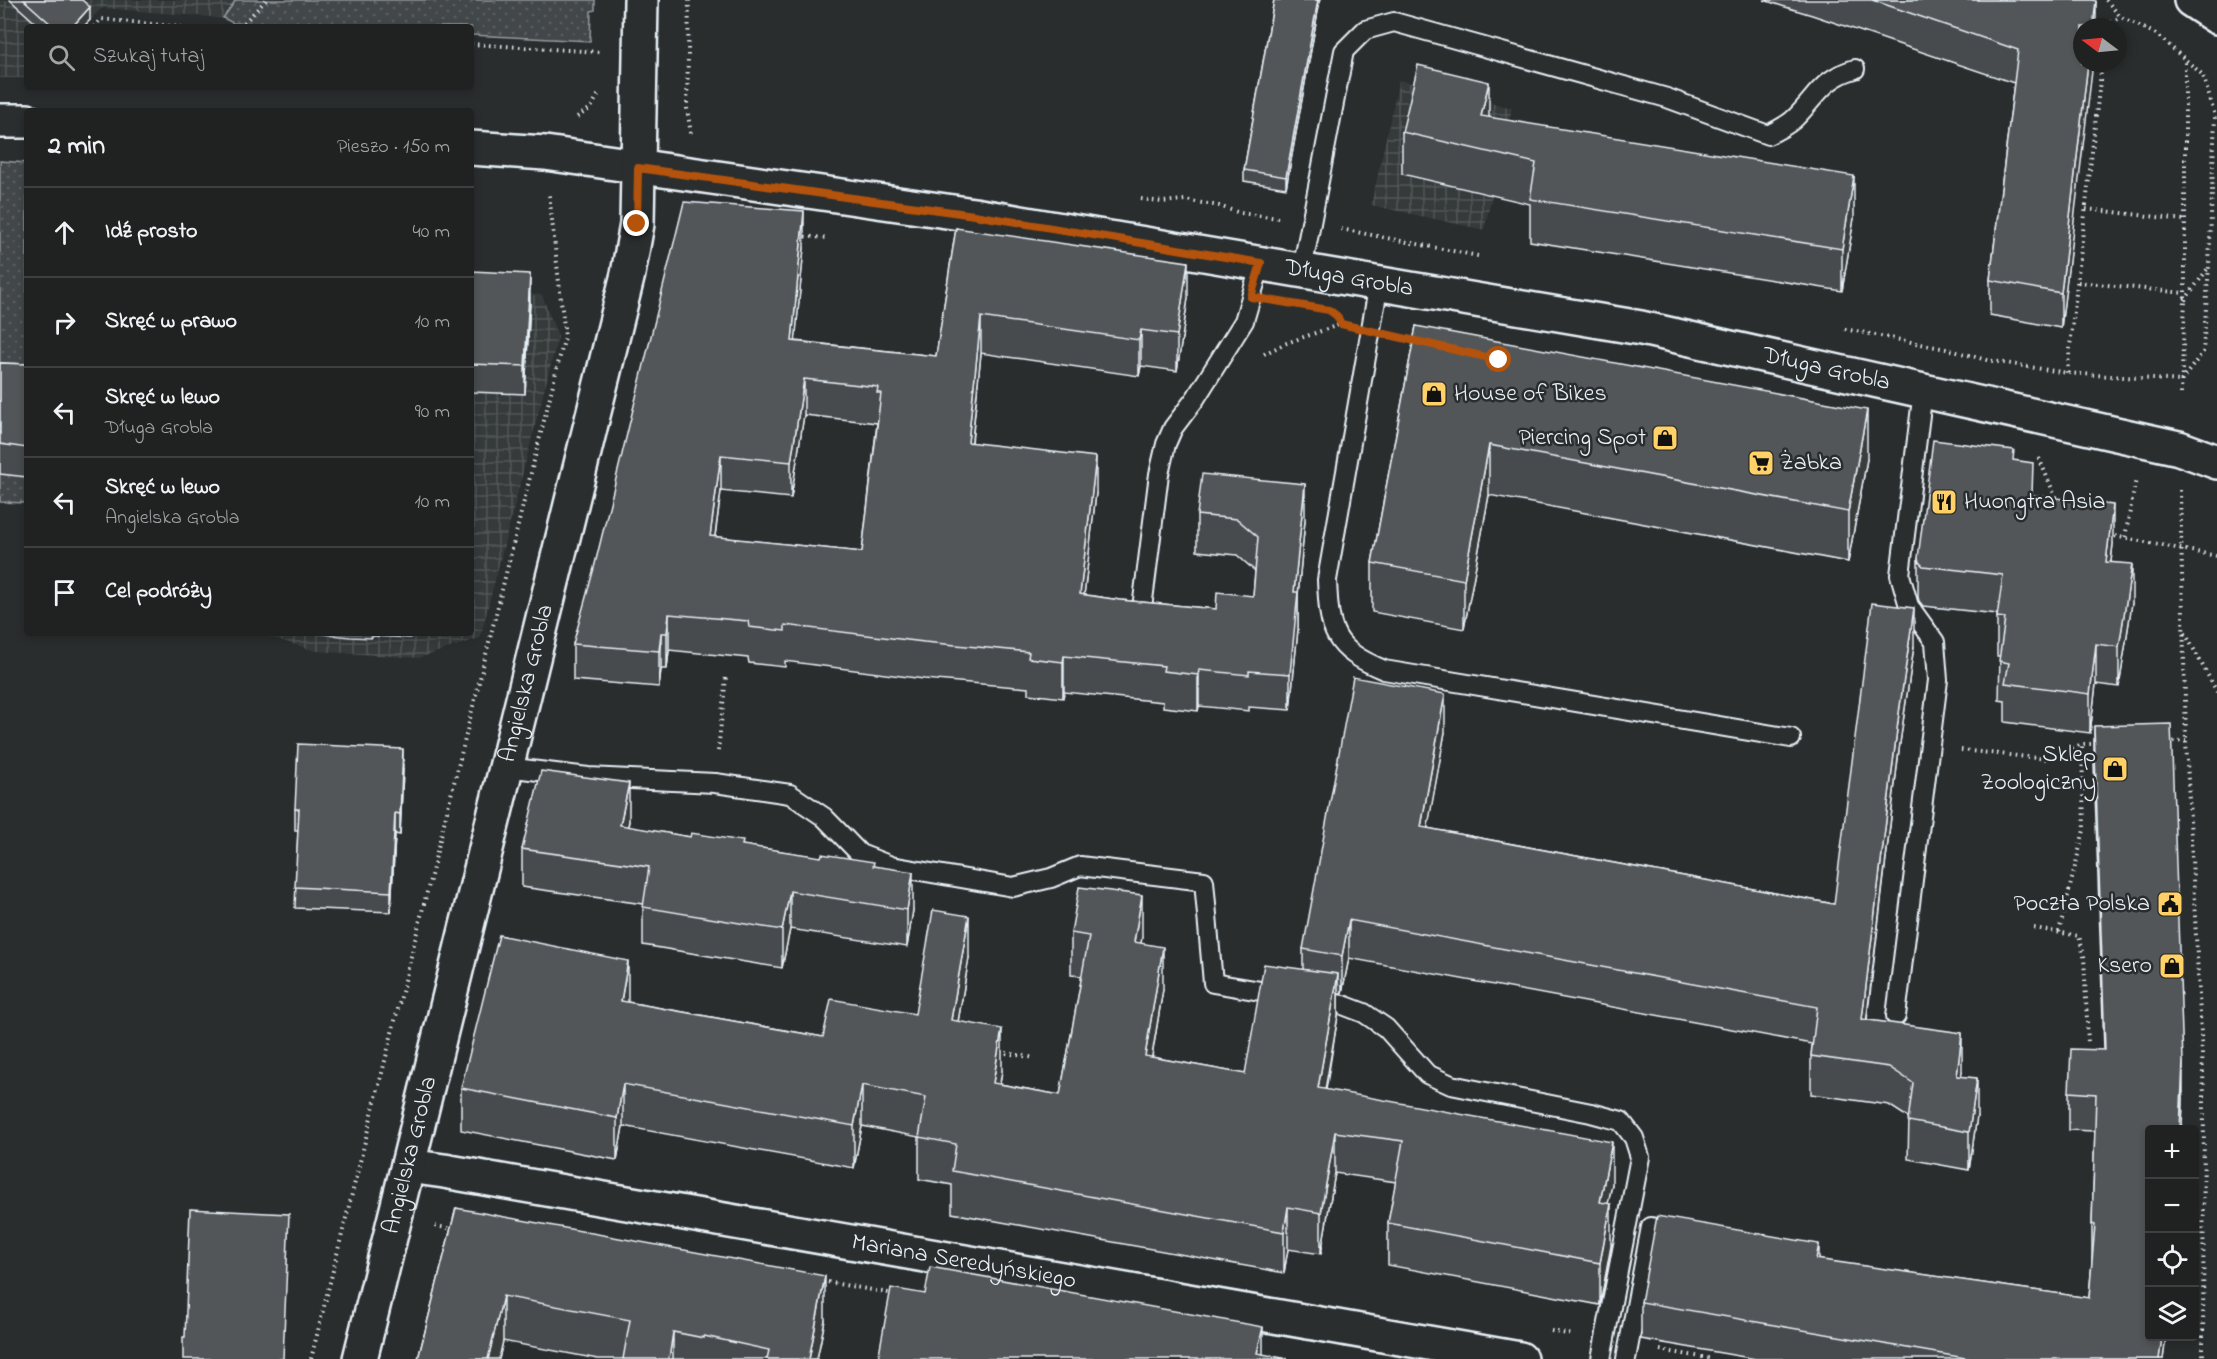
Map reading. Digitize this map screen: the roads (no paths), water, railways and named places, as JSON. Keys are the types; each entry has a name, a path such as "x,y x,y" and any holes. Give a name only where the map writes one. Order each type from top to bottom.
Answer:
{"street":[{"name":"Angielska Grobla","path":"360,1359 628,274 637,224 641,0"},
{"path":"2191,0 2217,17"},
{"path":"0,121 24,121"},
{"name":"Długa Grobla","path":"474,148 545,153 974,215 1641,328 2179,448 2217,462"},
{"name":"Mariana Seredyńskiego","path":"408,1166 1520,1359"}],"lane":[{"path":"1302,270 1344,51 1365,30 1394,22 1667,98 1767,135 1795,119 1818,90 1841,73 1855,69"},
{"path":"1142,608 1159,474 1166,444 1173,428 1195,399 1244,321 1261,263"},
{"path":"1380,283 1327,580 1329,617 1335,635 1346,649 1361,660 1384,670 1791,738"},
{"path":"1896,1016 1938,680 1935,642 1909,606 1900,575 1923,391"},
{"path":"506,767 588,777 715,783 790,794 824,816 860,854 891,866 1012,888 1051,878 1080,866 1204,881 1213,983 1343,1005 1364,1014 1386,1028 1427,1074 1451,1085 1621,1121 1634,1138 1640,1157 1601,1359"},
{"path":"1626,1359 1651,1227 1693,1236"}],"place":[{"name":"House of Bikes","path":"1434,394"},
{"name":"Piercing Spot","path":"1665,438"},
{"name":"Żabka","path":"1761,463"},
{"name":"Huongtra Asia","path":"1944,502"},
{"name":"Sklep Zoologiczny","path":"2115,769"},
{"name":"Poczta Polska","path":"2170,904"},
{"name":"Ksero","path":"2172,966"}]}
